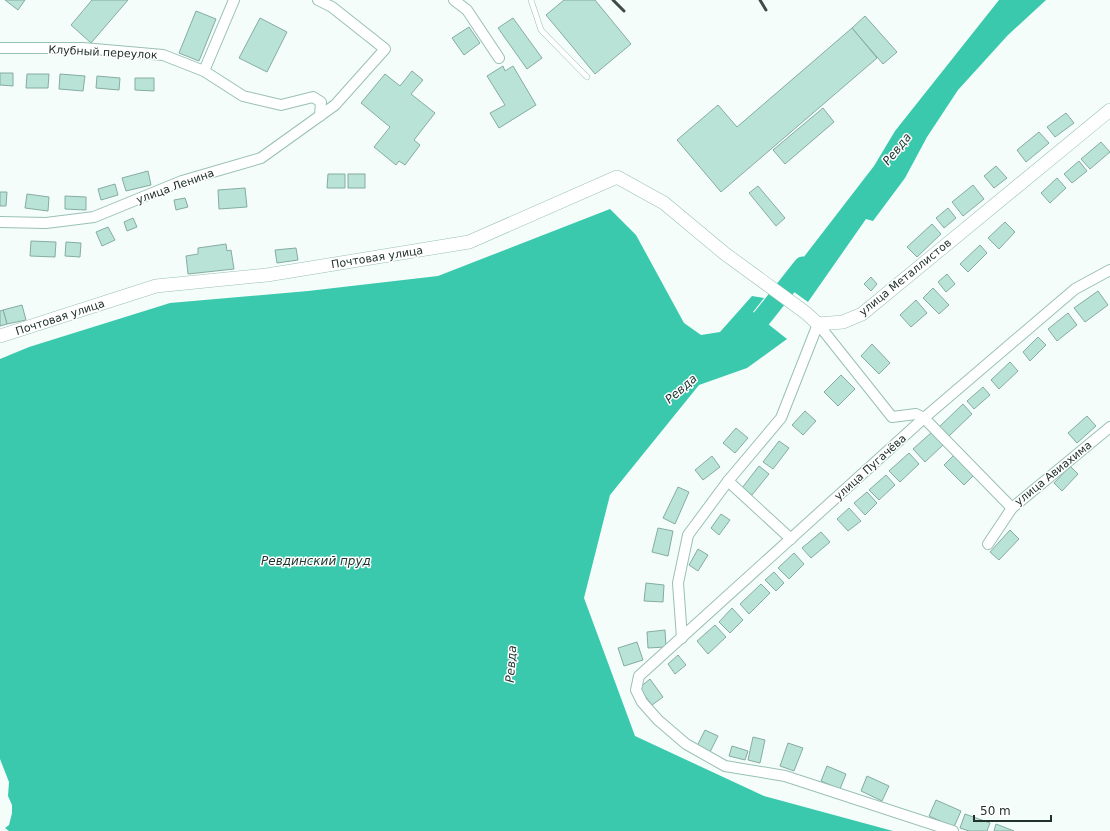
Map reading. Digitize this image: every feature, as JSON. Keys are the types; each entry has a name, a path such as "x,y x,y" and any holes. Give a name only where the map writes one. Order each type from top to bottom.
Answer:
{"street":[{"path":"204,71 234,0"},
{"name":"улица Ленина","path":"0,222 46,223 94,216 182,181 260,158 335,105 385,49 332,7 318,0"},
{"path":"454,0 467,10 499,58"},
{"name":"Клубный переулок","path":"0,48 83,48 163,55 204,71 243,96 281,105 313,97 321,102 320,116"},
{"name":"улица Металлистов","path":"818,324 842,322 862,314 1110,110"},
{"name":"Почтовая улица","path":"0,336 156,286 267,275 469,242 617,177 664,203 724,253 806,313 818,324"},
{"name":"улица Пугачёва","path":"953,831 785,776 725,766 686,744 658,720 642,702 636,690 639,676 924,418 1075,289 1110,270"},
{"path":"818,324 892,417 916,414 924,418 1012,508"},
{"path":"682,638 678,583 688,535 728,481 781,418 818,324"},
{"name":"улица Авиахима","path":"988,544 1012,508 1110,427"},
{"path":"728,481 791,539"}],"lane":[{"path":"531,0 540,30 587,77"}],"water":[{"path":"999,0 1046,0 1008,35 958,90 927,137 905,178 873,221 866,219 808,302 783,284 874,166 895,131"},
{"name":"Ревдинский пруд","path":"610,209 636,235 684,323 701,335 720,332 752,296 764,298 753,312 787,339 747,368 699,385 610,495 584,598 635,736 764,796 893,831 9,831 5,828 9,825 12,805 8,796 9,782 0,759 0,359 29,347 170,303 308,291 438,276"}],"building":[{"path":"5,0 25,0 18,10"},
{"path":"92,0 128,0 91,43 71,25"},
{"path":"564,0 595,0 631,44 595,74 546,15"},
{"path":"196,11 216,19 199,61 179,53"},
{"path":"865,16 897,52 883,64 852,28"},
{"path":"260,18 287,32 267,72 239,58"},
{"path":"513,18 542,58 527,69 498,28"},
{"path":"469,27 480,43 464,55 452,38"},
{"path":"852,28 877,58 721,192 677,140 718,105 737,127"},
{"path":"503,66 505,71 513,66 536,105 499,128 490,113 505,105 487,76"},
{"path":"412,71 423,80 411,94 435,113 414,140 420,145 405,165 399,161 396,165 374,147 390,127 361,103 385,74 400,86"},
{"path":"0,73 13,73 13,86 0,85"},
{"path":"27,74 49,74 48,88 26,88"},
{"path":"60,74 85,76 83,91 59,89"},
{"path":"97,76 120,78 119,90 96,88"},
{"path":"135,78 154,78 154,91 135,90"},
{"path":"823,108 834,122 785,164 773,150"},
{"path":"1066,113 1074,123 1055,137 1047,127"},
{"path":"1039,132 1049,143 1026,162 1017,150"},
{"path":"1101,142 1110,152 1090,169 1081,159"},
{"path":"1079,161 1087,171 1072,183 1064,174"},
{"path":"996,166 1007,178 994,188 984,176"},
{"path":"148,171 151,185 126,191 122,178"},
{"path":"328,174 345,174 345,188 327,188"},
{"path":"348,174 365,174 365,188 348,188"},
{"path":"1057,178 1066,188 1050,203 1041,193"},
{"path":"115,184 118,195 101,200 98,189"},
{"path":"973,185 984,199 963,216 952,202"},
{"path":"758,186 785,218 776,226 749,193"},
{"path":"245,188 247,207 219,209 218,190"},
{"path":"0,192 7,192 6,206 0,206"},
{"path":"27,194 49,197 48,211 25,208"},
{"path":"65,196 86,197 86,210 65,209"},
{"path":"185,198 188,207 176,210 174,200"},
{"path":"948,208 956,218 944,228 936,218"},
{"path":"133,218 137,227 127,231 124,222"},
{"path":"1005,222 1015,232 999,249 988,238"},
{"path":"932,224 941,234 917,257 907,247"},
{"path":"108,227 115,240 102,246 96,232"},
{"path":"31,241 56,242 55,257 30,256"},
{"path":"66,242 81,243 80,257 65,256"},
{"path":"226,244 227,251 231,250 234,269 188,274 186,256 198,254 198,248"},
{"path":"980,245 987,253 968,272 960,264"},
{"path":"296,248 298,260 277,263 275,250"},
{"path":"947,274 955,284 946,292 938,282"},
{"path":"871,277 877,284 871,291 864,284"},
{"path":"933,288 949,305 939,314 923,298"},
{"path":"1098,291 1108,305 1085,322 1074,308"},
{"path":"916,300 927,313 911,327 900,315"},
{"path":"22,305 26,320 7,324 3,310"},
{"path":"3,310 7,324 0,326 0,311"},
{"path":"1068,313 1077,325 1057,341 1048,329"},
{"path":"1038,337 1046,345 1030,361 1023,352"},
{"path":"872,344 890,363 879,374 861,356"},
{"path":"1010,362 1018,371 999,389 991,380"},
{"path":"841,375 855,389 838,406 824,392"},
{"path":"983,387 990,395 974,409 967,401"},
{"path":"963,404 972,414 949,436 939,427"},
{"path":"805,411 816,421 803,435 792,425"},
{"path":"1087,416 1096,426 1077,443 1068,433"},
{"path":"736,428 748,438 735,453 723,443"},
{"path":"932,432 943,445 925,462 913,449"},
{"path":"779,441 789,448 773,469 763,462"},
{"path":"909,453 919,464 900,482 889,471"},
{"path":"954,455 974,475 964,485 944,465"},
{"path":"712,456 720,467 703,480 695,470"},
{"path":"759,466 769,474 752,495 742,488"},
{"path":"1070,466 1078,474 1062,491 1054,483"},
{"path":"886,475 895,485 879,500 869,490"},
{"path":"678,487 689,492 675,524 663,518"},
{"path":"867,492 877,503 865,515 854,503"},
{"path":"849,508 861,521 848,531 837,519"},
{"path":"721,514 730,520 719,535 711,528"},
{"path":"658,528 673,531 668,556 652,552"},
{"path":"1010,530 1019,539 999,560 990,552"},
{"path":"821,532 830,542 811,558 802,548"},
{"path":"698,549 708,555 698,571 689,565"},
{"path":"794,553 804,564 789,579 778,568"},
{"path":"774,572 784,583 776,591 765,580"},
{"path":"646,583 664,585 663,602 644,601"},
{"path":"761,584 770,593 749,614 740,604"},
{"path":"732,608 743,620 730,633 719,622"},
{"path":"715,625 726,637 708,654 697,641"},
{"path":"665,630 666,647 648,648 647,632"},
{"path":"637,642 643,660 624,666 618,648"},
{"path":"678,655 686,665 675,674 668,664"},
{"path":"650,679 663,697 652,705 639,688"},
{"path":"705,730 718,736 710,752 697,746"},
{"path":"753,737 765,740 760,763 748,760"},
{"path":"788,743 803,748 794,771 780,766"},
{"path":"732,746 748,751 745,760 729,756"},
{"path":"827,766 846,774 840,789 821,781"},
{"path":"867,776 889,786 882,801 861,791"},
{"path":"936,800 961,811 954,827 929,816"},
{"path":"965,814 990,823 987,831 969,831 960,828"},
{"path":"996,824 1014,831 994,831"}],"waterway":[{"name":"Ревда","path":"742,337 761,319 803,266"}],"railway":[{"path":"613,0 624,11"},
{"path":"760,0 766,10"}]}
